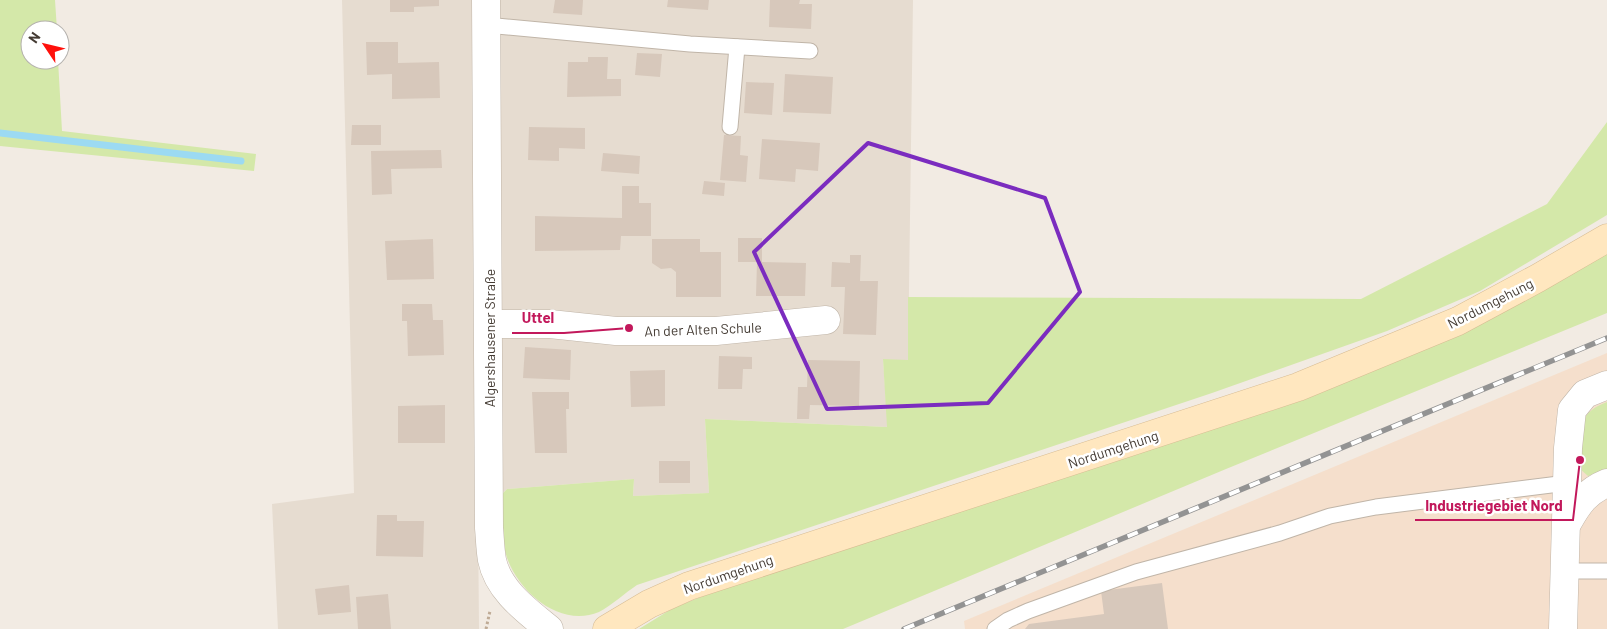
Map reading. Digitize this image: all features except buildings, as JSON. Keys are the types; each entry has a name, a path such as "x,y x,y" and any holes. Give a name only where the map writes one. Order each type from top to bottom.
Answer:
{"main road":[{"name":"Nordumgehung","path":"607,629 649,604 689,586 1298,387 1458,321 1607,238"}],"street":[{"name":"Algershausener Straße","path":"486,12 490,528 492,560 499,579 506,590 549,629"},
{"name":"An der Alten Schule","path":"489,324 550,324 616,331 716,331 826,320"},
{"path":"1563,629 1568,522 1567,483 1572,410 1585,394 1607,385"},
{"path":"1568,522 1579,502 1596,488 1607,483"}],"lane":[{"name":"Algershausener Straße","path":"486,12 690,44 810,50"},
{"path":"730,126 737,47"},
{"path":"995,629 1008,620 1028,611 1136,572 1280,533 1330,516 1376,507 1567,483"},
{"path":"1565,571 1607,571"}],"highlighted area":[{"path":"868,143 1045,198 1080,292 988,403 827,409 754,252"}],"shaded area":[{"path":"342,0 913,0 908,361 883,360 888,427 705,419 709,493 633,496 634,479 507,489 478,516 479,629 278,629 272,504 354,493"},
{"path":"1607,353 1607,629 965,629 964,621"}],"green space":[{"path":"0,0 55,0 56,20 20,20 20,70 59,70 62,131 256,154 254,171 0,146"},
{"path":"1607,122 1607,215 1480,291 1387,331 1212,393 637,585 599,612 584,616 568,615 554,610 540,602 528,591 510,565 502,538 499,497 507,489 634,479 633,496 709,493 705,419 887,427 883,359 908,360 908,297 1361,299 1547,204"},
{"path":"1607,252 1607,313 843,629 639,629 673,608 726,587 1245,417 1370,371 1491,317 1550,286"},
{"path":"1607,402 1607,470 1588,476 1579,468 1579,437 1583,420 1596,407"}],"waterway":[{"path":"0,133 241,161"}],"railway":[{"path":"904,629 1607,338"}],"place":[{"name":"Uttel","path":"629,328"},
{"name":"Industriegebiet Nord","path":"1580,460"}]}
